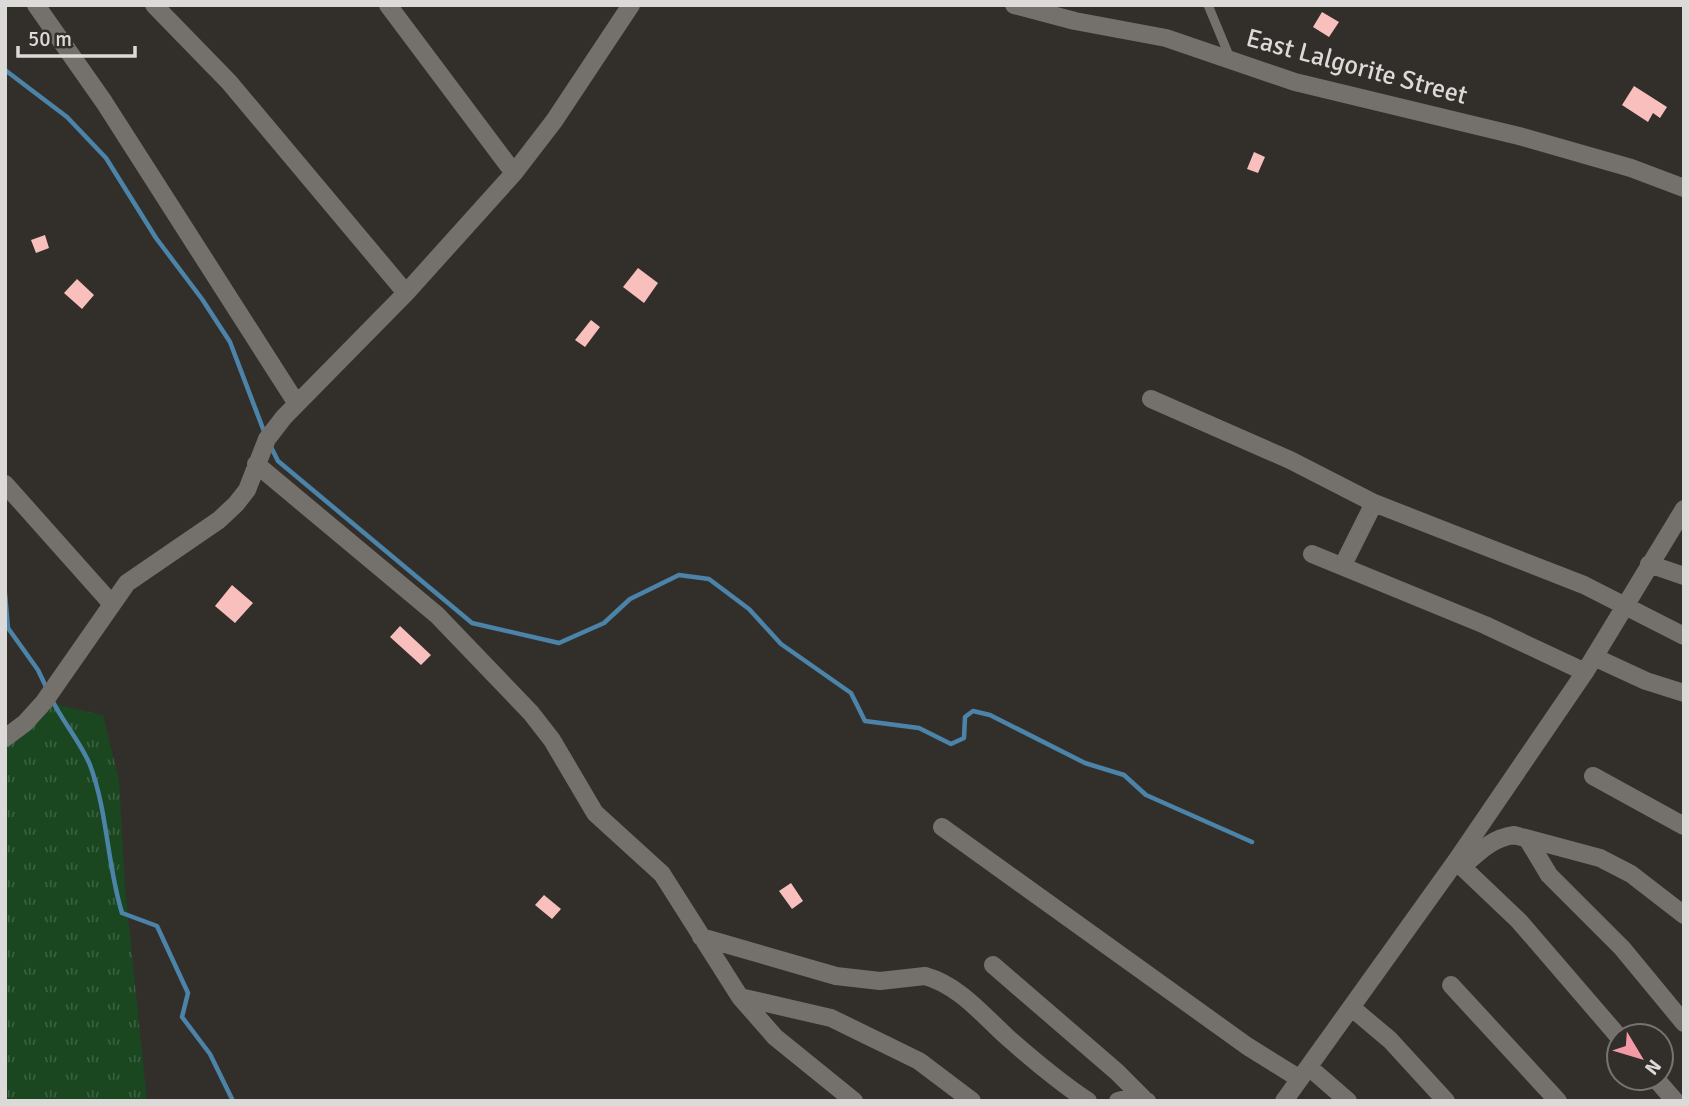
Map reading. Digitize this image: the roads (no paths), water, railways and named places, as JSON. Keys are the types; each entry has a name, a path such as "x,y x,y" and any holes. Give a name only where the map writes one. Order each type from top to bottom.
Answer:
{"street":[{"path":"36,5 104,102 298,404"},
{"path":"154,5 229,82 406,293"},
{"path":"388,5 513,173"},
{"path":"5,738 25,723 50,695 127,583 219,520 236,505 247,490 267,439 406,293 513,173 554,121 631,5"},
{"name":"East Lalgorite Street","path":"1013,5 1075,21 1138,30 1295,82 1519,136 1631,168 1684,188"},
{"path":"1151,399 1290,460 1374,503 1532,562 1584,585 1684,636"},
{"path":"256,464 437,615 531,713 552,740 595,813 662,874 740,998 775,1037 854,1101"},
{"path":"5,484 111,603"},
{"path":"1343,565 1374,503"},
{"path":"1284,1101 1460,863 1589,665 1648,564 1684,509"},
{"path":"1312,554 1589,665 1684,693"},
{"path":"1648,564 1684,576"},
{"path":"1593,776 1684,826"},
{"path":"943,827 1248,1046 1305,1074 1348,1101"},
{"path":"1460,863 1501,836 1514,835 1600,858 1632,874 1684,915"},
{"path":"1528,840 1549,875 1622,948 1684,1023"},
{"path":"1460,863 1518,921 1606,1022"},
{"path":"701,937 848,978 880,981 925,976 935,978 957,991 1027,1054 1088,1101"},
{"path":"993,965 1145,1099"},
{"path":"1451,985 1558,1101"},
{"path":"740,998 831,1018 919,1061 972,1101"},
{"path":"1352,1008 1390,1040 1446,1101"},
{"path":"1118,1101 1145,1099"}],"lane":[{"path":"1208,5 1231,60"}],"waterway":[{"path":"5,70 67,117 106,158 156,238 202,299 230,342 265,434"},
{"path":"270,445 278,461 472,623 559,643 604,623 630,599 679,575 709,579 749,609 781,644 851,693 865,721 919,728 951,744 964,738 965,717 973,711 990,715 1085,763 1124,775 1146,795 1252,842"},
{"path":"5,594 8,628 38,670 47,689"},
{"path":"52,700 82,749 96,783 122,913 157,926 188,993 182,1017 210,1054 233,1101"}]}
